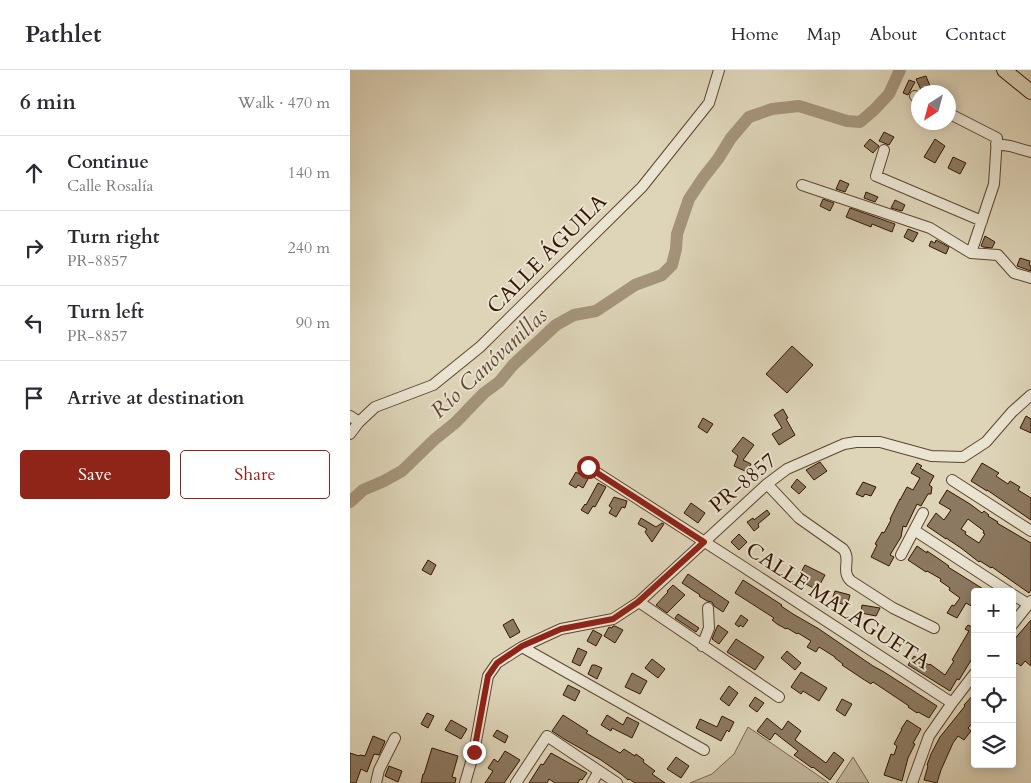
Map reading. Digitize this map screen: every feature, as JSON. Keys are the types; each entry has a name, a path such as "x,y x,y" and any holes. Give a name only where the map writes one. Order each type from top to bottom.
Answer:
{"highway":[{"path":"1004,70 1031,92"}],"street":[{"name":"CALLE ÁGUILA","path":"350,434 359,422 375,407 433,385 480,346 642,187 709,103 719,70"},
{"path":"956,117 997,138 994,184 971,253"},
{"path":"996,144 1031,152"},
{"path":"884,150 876,176 982,221"},
{"path":"802,185 930,228 971,253 998,255 1014,273 1031,278"},
{"name":"PR-8857","path":"465,783 474,752 488,676 497,663 522,646 561,629 613,619 638,602 767,484 787,469 844,444 856,442 880,442 931,456 963,457 986,442 1012,412 1031,395"},
{"path":"350,416 359,422"},
{"name":"CALLE MALAGUETA","path":"588,467 952,703"},
{"path":"952,480 1031,531"},
{"path":"767,484 798,518 846,552 846,573 851,581 893,608 934,628"},
{"path":"901,555 923,513"},
{"path":"914,530 1003,588"},
{"path":"1016,596 1030,603 1016,620"},
{"path":"638,602 779,697"},
{"path":"702,646 709,628 708,608"},
{"path":"522,646 704,750"},
{"path":"912,783 929,736 971,678"},
{"path":"516,783 546,736 617,783"},
{"path":"376,783 379,770 395,738"},
{"path":"592,783 599,771"}],"shaded area":[{"path":"748,727 829,783 690,783 712,774 734,754"},
{"path":"853,757 869,783 836,783"}],"building":[{"path":"926,76 930,85 919,85 916,79"},
{"path":"909,80 915,82 911,85 908,95 903,93"},
{"path":"884,132 894,137 889,145 879,141"},
{"path":"870,139 879,146 873,153 864,146"},
{"path":"935,139 945,146 935,163 924,157"},
{"path":"953,157 966,163 960,174 948,168"},
{"path":"840,180 849,184 845,192 836,189"},
{"path":"866,192 878,197 875,202 864,198"},
{"path":"823,199 834,203 830,211 820,206"},
{"path":"895,200 905,205 902,211 891,208"},
{"path":"850,208 895,224 892,232 872,224 871,227 846,217"},
{"path":"908,229 918,233 913,242 904,237"},
{"path":"985,236 995,242 992,248 981,246"},
{"path":"936,240 949,247 946,254 929,246 931,241 935,243"},
{"path":"1020,258 1030,261 1031,271 1017,266"},
{"path":"792,346 813,365 787,393 766,374"},
{"path":"783,409 795,435 779,445 772,434 782,428 774,415"},
{"path":"1026,416 1031,419 1031,433 1020,428"},
{"path":"703,418 713,424 707,433 698,427"},
{"path":"743,437 754,445 743,460 751,464 747,472 734,466 738,456 732,451"},
{"path":"820,462 827,471 814,480 806,470"},
{"path":"917,463 922,466 920,468 934,476 929,485 932,487 931,494 928,494 921,506 917,504 906,527 903,526 901,537 890,555 894,557 889,566 871,557 877,545 875,544 882,532 884,533 907,487 913,490 920,478 911,473"},
{"path":"982,463 999,473 996,476 1008,484 1010,481 1020,487 1018,490 1031,498 1031,520 971,481"},
{"path":"576,472 588,479 583,488 578,485 576,488 569,484"},
{"path":"797,479 806,487 799,494 791,487"},
{"path":"863,482 876,487 871,496 865,494 863,497 856,494"},
{"path":"598,483 606,487 595,507 593,506 588,514 581,510 586,505"},
{"path":"947,490 982,513 984,511 997,523 1031,543 1031,590 1029,593 992,567 979,562 927,526 936,513 944,520 951,510 939,503","holes":["968,519 984,531 983,533 985,534 979,543 961,529"]},
{"path":"614,497 627,501 625,508 622,507 616,517 609,513 612,508 609,506"},
{"path":"691,503 705,513 698,523 684,513"},
{"path":"767,510 770,514 758,524 759,527 754,531 747,522 753,518 754,520"},
{"path":"641,518 656,527 662,523 664,524 652,542 645,532 647,529 638,524"},
{"path":"739,534 747,542 739,550 731,542"},
{"path":"917,546 982,588 971,588 971,606 966,603 957,618 947,613 960,598 940,581 941,579 908,560"},
{"path":"428,560 436,565 431,575 422,570"},
{"path":"805,565 825,575 817,590 797,579"},
{"path":"688,574 729,602 723,612 714,606 712,602 699,596 682,583"},
{"path":"743,580 937,706 929,718 917,713 873,682 871,684 863,679 819,647 816,652 807,647 811,641 777,624 772,620 774,618 735,593"},
{"path":"673,585 685,595 667,613 656,605"},
{"path":"835,591 850,595 847,606 832,600"},
{"path":"862,605 880,608 876,616 861,613"},
{"path":"678,614 699,628 696,632 675,618"},
{"path":"741,615 748,620 743,627 740,625 739,627 735,624"},
{"path":"513,619 520,632 510,638 503,625"},
{"path":"1031,620 1031,666 1025,661 1021,666 1016,664 1016,637"},
{"path":"718,625 728,632 719,644 712,639"},
{"path":"968,625 971,626 971,660 950,691 908,665 914,656 930,664 945,675 969,631 965,629"},
{"path":"613,626 623,630 615,643 604,636 609,627 612,628"},
{"path":"593,630 602,635 596,646 587,641"},
{"path":"736,639 764,657 755,670 727,652"},
{"path":"578,648 587,652 580,666 572,662"},
{"path":"787,651 801,663 795,670 781,658"},
{"path":"652,659 665,669 658,678 645,668"},
{"path":"592,665 602,668 597,679 588,674"},
{"path":"801,672 827,688 819,701 803,691 801,694 791,687"},
{"path":"632,673 647,681 640,694 625,687"},
{"path":"568,685 580,691 575,701 563,695"},
{"path":"729,686 738,693 729,706 720,699"},
{"path":"755,697 764,703 757,712 749,706"},
{"path":"971,697 971,725 968,728 971,731 964,740 958,736 953,743 937,783 924,780 931,754 940,737"},
{"path":"842,699 852,704 845,716 836,710"},
{"path":"427,713 434,716 428,728 421,724"},
{"path":"563,715 588,731 586,733 620,753 624,749 635,756 636,754 655,771 652,774 665,783 635,783 628,780 601,760 552,731"},
{"path":"607,715 623,725 627,717 639,723 632,738 612,728 611,731 601,725"},
{"path":"722,716 734,722 729,732 727,730 721,741 696,728 700,719 717,727"},
{"path":"767,718 782,730 788,721 801,731 795,740 826,763 834,752 844,760 830,780 794,755 798,751 775,733 770,740 757,731"},
{"path":"451,720 467,729 461,739 445,730"},
{"path":"907,720 921,729 913,743 915,744 908,758 902,781 884,775 891,754 894,755 897,746 894,744"},
{"path":"497,730 508,736 505,743 493,736"},
{"path":"373,736 385,741 379,755 374,754 367,772 361,769 356,783 350,783 350,753 365,756"},
{"path":"432,748 458,756 452,777 456,778 455,783 421,783"},
{"path":"505,751 520,760 504,783 485,783 493,771 488,768 494,759 498,762"},
{"path":"551,753 587,773 578,783 555,783 549,779 547,783 529,783 541,764 543,765"},
{"path":"676,757 689,766 681,778 667,769"},
{"path":"389,766 402,771 398,782 385,776"}],"waterway":[{"name":"Río Canóvanillas","path":"350,502 363,490 402,471 435,439 455,423 484,393 499,382 513,365 556,325 574,315 596,311 635,285 662,275 672,265 677,234 689,199 731,138 749,117 772,109 799,106 847,121 860,122 889,94 900,70"}],"route":[{"path":"474,752 488,676 497,663 522,646 561,629 613,619 638,602 704,542 588,467"}]}
